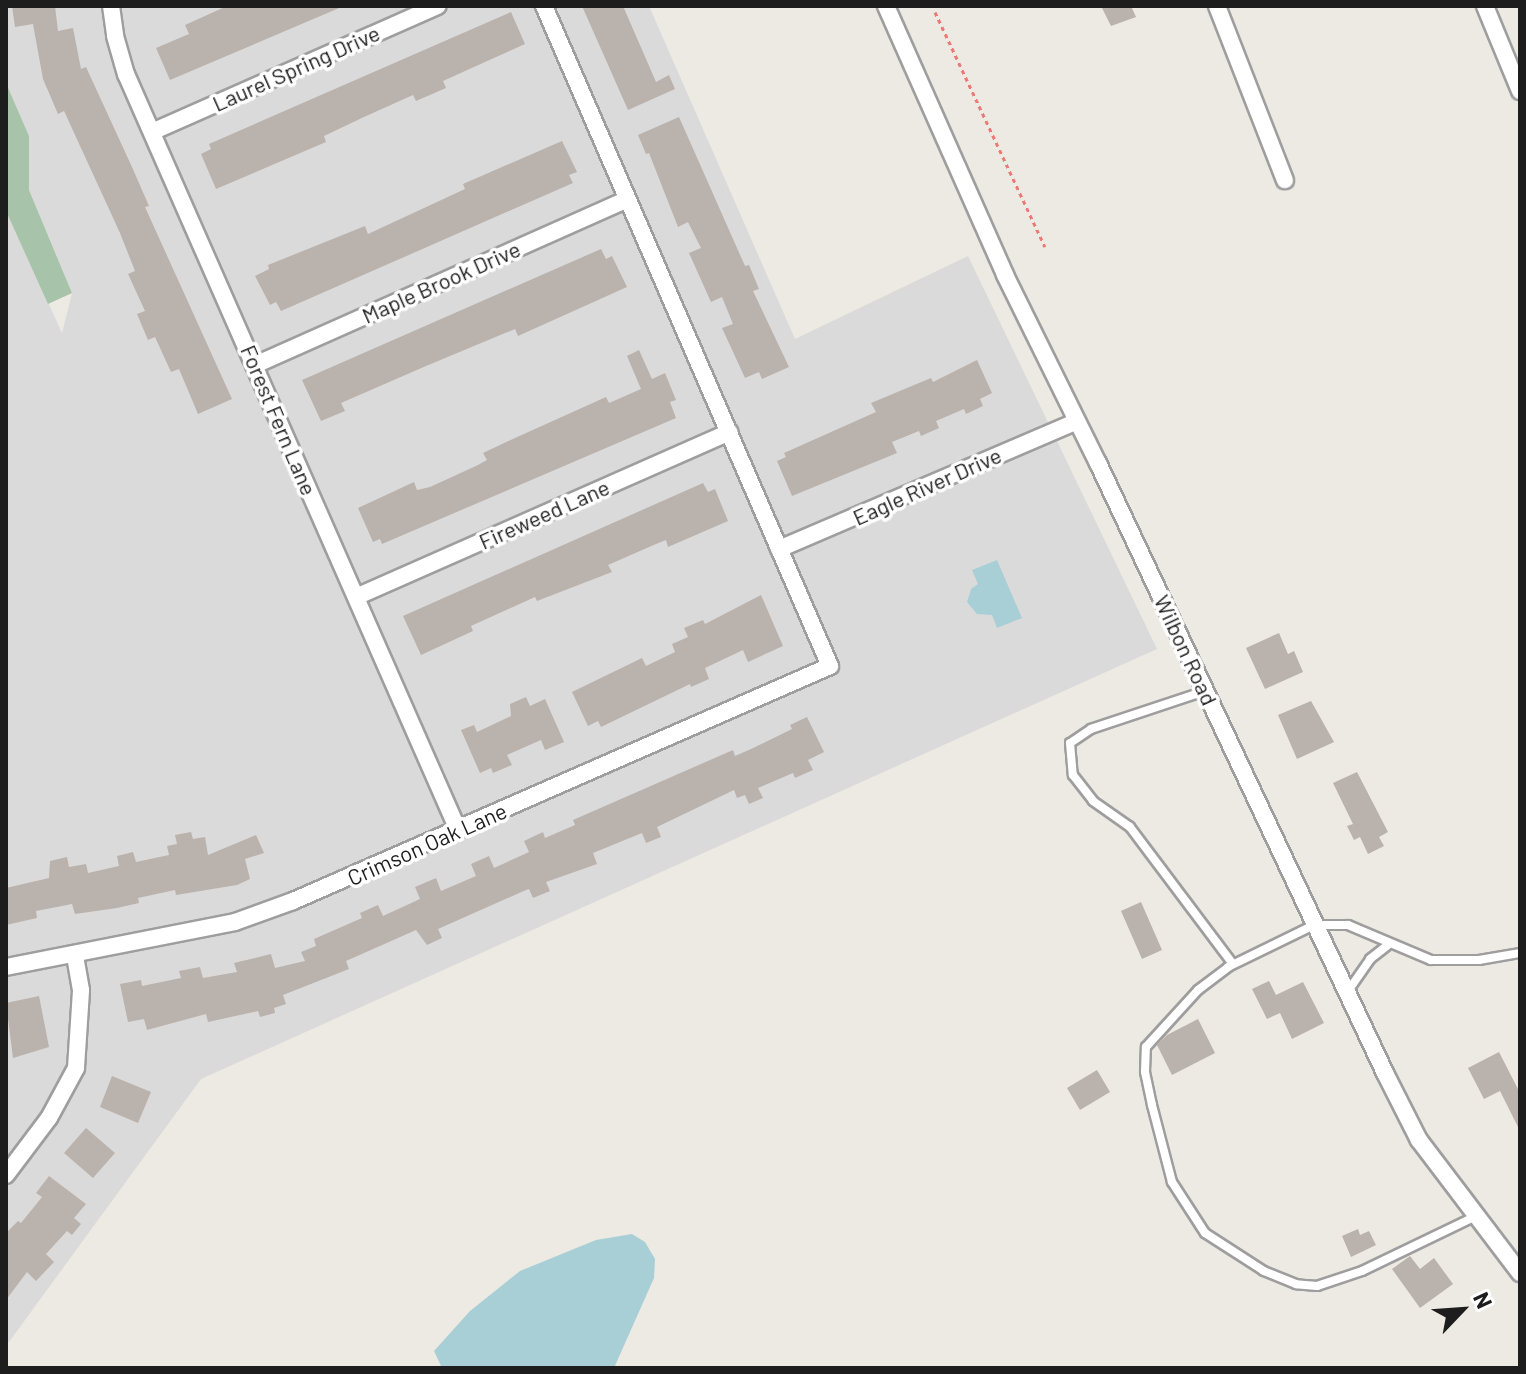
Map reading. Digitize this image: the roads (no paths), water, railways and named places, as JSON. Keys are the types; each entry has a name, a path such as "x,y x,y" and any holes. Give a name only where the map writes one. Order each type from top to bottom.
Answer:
{"street":[{"name":"Forest Fern Lane","path":"111,6 115,36 126,74 154,131 458,830"},
{"name":"Laurel Spring Drive","path":"154,131 438,6"},
{"path":"544,6 779,549"},
{"path":"888,10 906,6"},
{"path":"1217,6 1285,180"},
{"path":"1485,6 1520,91"},
{"name":"Wilbon Road","path":"888,10 1005,275 1419,1140 1474,1217 1520,1273"},
{"name":"Maple Brook Drive","path":"255,365 627,199"},
{"name":"Eagle River Drive","path":"779,549 1075,422"},
{"name":"Fireweed Lane","path":"358,596 729,432"},
{"name":"Crimson Oak Lane","path":"6,967 235,922 293,901 830,666 779,549"},
{"path":"6,1175 49,1118 76,1068 81,990 75,955"}],"lane":[{"path":"1205,691 1091,729 1070,743 1073,775 1093,801 1130,827 1233,964"},
{"path":"1474,1217 1362,1271 1317,1286 1296,1284 1264,1271 1205,1233 1172,1182 1149,1094 1146,1047 1198,990 1233,964 1314,925 1348,925 1431,960 1479,960 1520,953"},
{"path":"1347,993 1370,959 1389,944"}],"water":[{"path":"997,560 1022,618 997,628 992,615 977,614 967,602 971,589 978,584 972,570"},
{"path":"632,1234 645,1242 655,1259 654,1278 614,1368 442,1368 434,1351 470,1311 520,1271 596,1240"}]}
